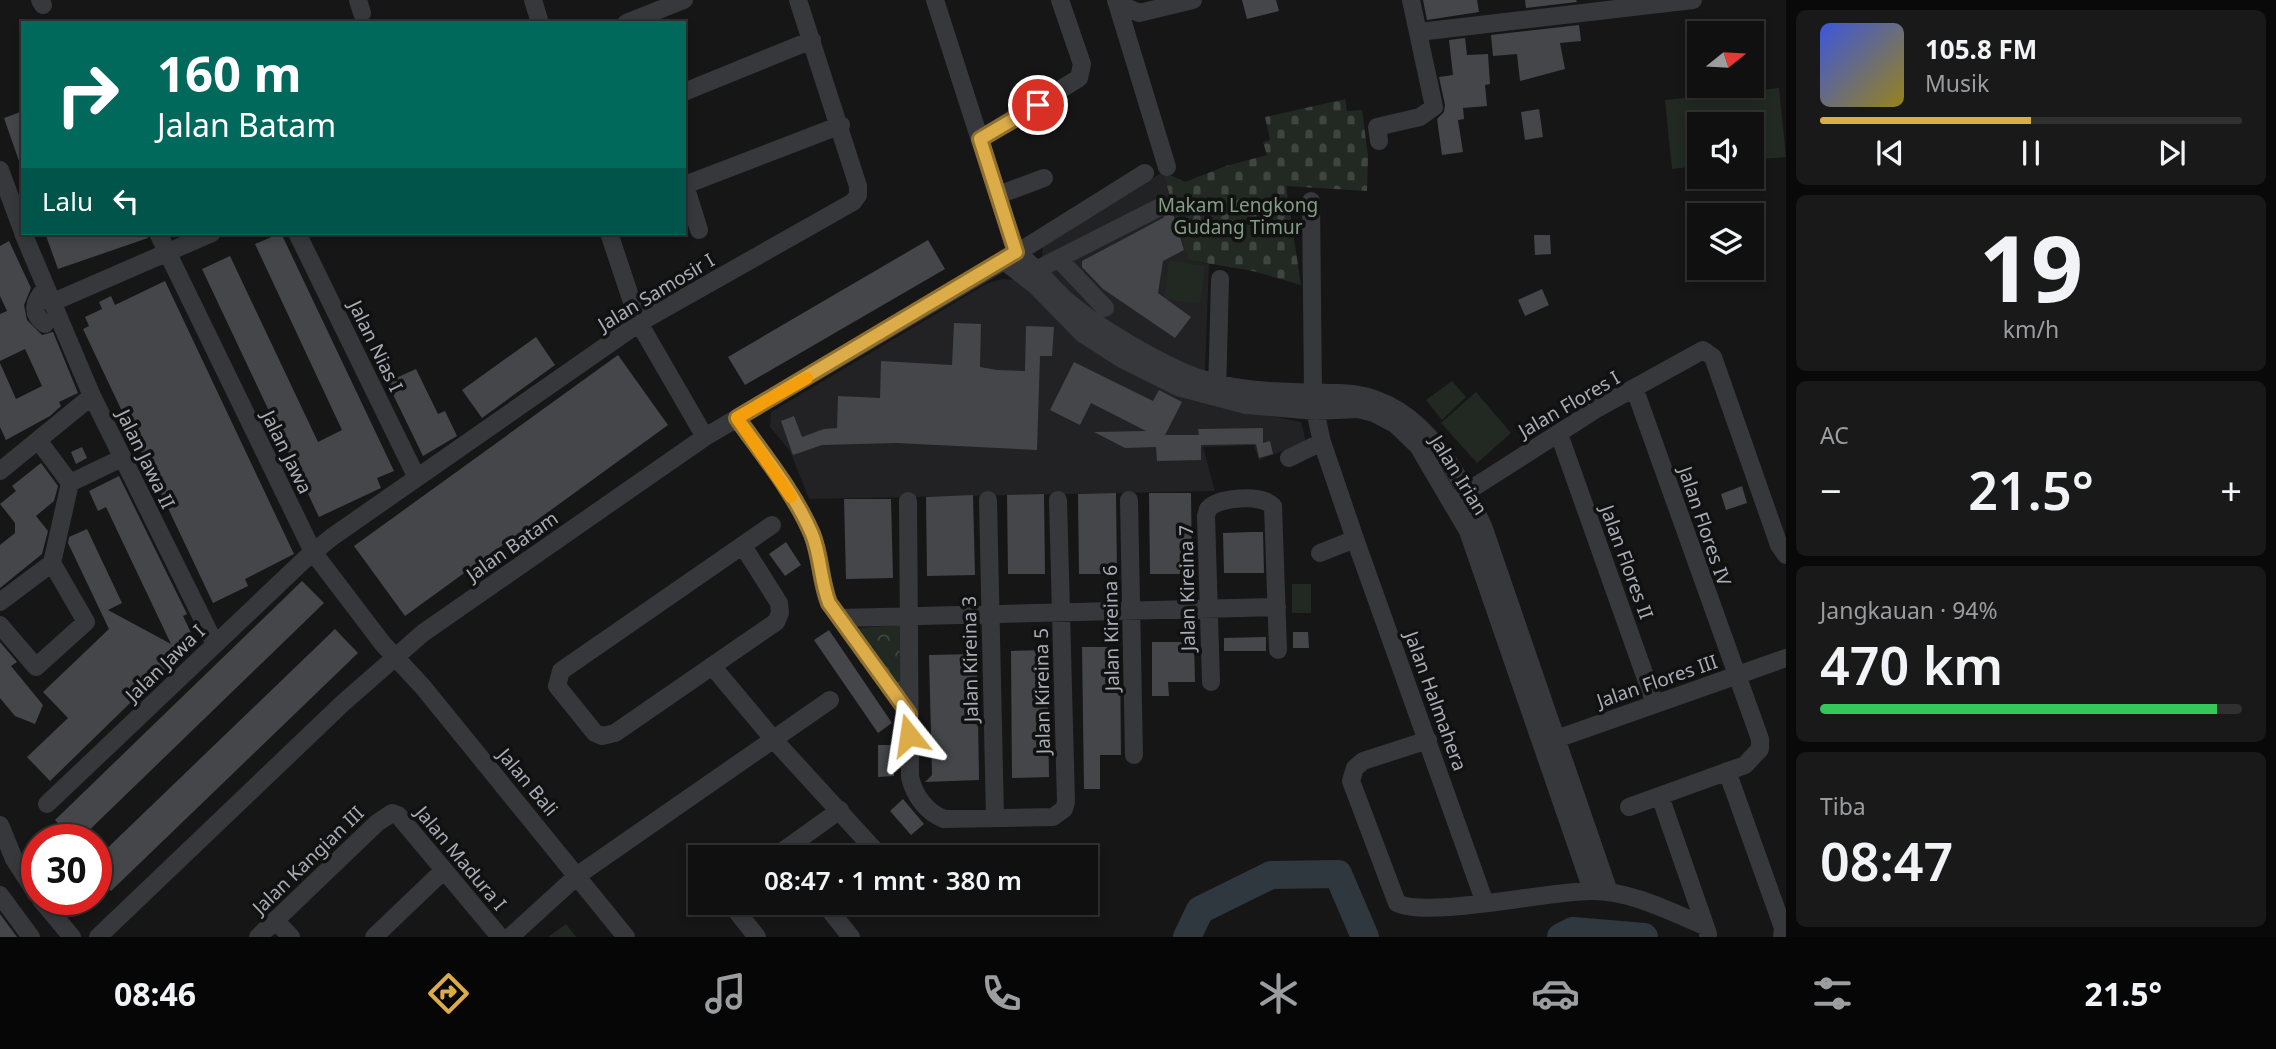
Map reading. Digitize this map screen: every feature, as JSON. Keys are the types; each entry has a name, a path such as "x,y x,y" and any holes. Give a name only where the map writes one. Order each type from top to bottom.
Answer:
{"street":[{"path":"533,0 539,21"},
{"path":"631,21 684,0"},
{"name":"Jalan Samosir I","path":"313,552 639,323 853,202 858,195 858,186 841,125 797,0"},
{"path":"935,0 999,195 1010,257"},
{"path":"980,139 1079,78 1082,64 1060,0"},
{"path":"1116,2 1139,13 1193,0"},
{"path":"1379,141 1377,127 1420,117 1434,107 1410,0"},
{"path":"1419,32 1618,5 1693,0"},
{"path":"1116,2 1167,167"},
{"path":"686,91 811,40"},
{"path":"686,183 841,125"},
{"name":"Jalan Jawa II","path":"0,170 6,211 21,230"},
{"name":"Jalan Batam","path":"98,937 396,655 705,437 1010,257 1145,173"},
{"path":"999,195 1044,178"},
{"path":"686,186 699,230"},
{"path":"1311,201 1314,403"},
{"path":"1038,269 1158,208"},
{"name":"Jalan Jawa II","path":"24,235 92,396 215,644"},
{"name":"Jalan Jawa","path":"159,235 313,552 383,644 396,655"},
{"path":"45,324 38,319 34,308 35,300 207,235"},
{"name":"Jalan Nias I","path":"298,235 417,478"},
{"path":"610,235 639,323 705,437"},
{"name":"Jalan Irian","path":"1010,257 1038,269 1066,300 1181,380"},
{"name":"Jalan Irian","path":"1010,257 1083,334 1122,359 1217,392 1286,394 1314,403 1342,393 1401,413 1427,433 1460,496 1483,527 1549,741 1601,891"},
{"path":"1059,259 1105,308"},
{"path":"1217,392 1220,279"},
{"name":"Jalan Flores I","path":"1460,496 1598,408 1635,390 1697,351 1708,352 1713,357 1779,545 1786,555"},
{"name":"Jalan Flores IV","path":"1635,390 1735,676 1760,739 1760,749 1755,758 1727,771"},
{"path":"0,470 92,396"},
{"name":"Jalan Halmahera","path":"1314,403 1322,442 1355,539 1485,903"},
{"path":"737,418 803,515 821,562 823,587 829,603 909,714"},
{"name":"Jalan Flores II","path":"1559,434 1655,704"},
{"path":"0,601 52,563 70,483 38,440"},
{"path":"1289,458 1322,442"},
{"path":"70,483 122,458"},
{"name":"Jalan Kireina 3","path":"988,500 995,818"},
{"name":"Jalan Kireina 5","path":"995,818 1053,817 1064,809 1066,802 1058,500"},
{"name":"Jalan Kireina 6","path":"1129,500 1134,755"},
{"name":"Jalan Kireina 7","path":"1211,682 1206,516 1211,506 1221,501 1263,500 1273,506 1277,607"},
{"path":"908,501 910,777 917,796 934,815 944,819 995,818"},
{"path":"743,546 779,603 780,613 776,621 608,736 595,733 557,686 561,671 772,525"},
{"path":"1320,553 1355,539"},
{"name":"Jalan Jawa I","path":"47,804 313,552"},
{"path":"0,625 36,667 85,626 85,617 52,563"},
{"path":"841,618 1277,607 1278,650"},
{"name":"Jalan Bali","path":"396,655 626,937"},
{"name":"Jalan Flores III","path":"1549,741 1786,658"},
{"path":"712,666 774,740 871,845"},
{"path":"510,937 578,875 830,700"},
{"path":"1427,740 1363,761 1355,768 1353,791 1397,903 1417,907 1601,891 1653,905 1707,932"},
{"path":"1629,807 1727,771 1783,928 1783,937"},
{"path":"1660,796 1707,932"},
{"path":"794,845 840,810"},
{"name":"Jalan Madura I","path":"387,814 398,815 500,937"},
{"name":"Jalan Kangian III","path":"258,937 387,814"},
{"path":"0,825 21,869"},
{"path":"374,937 443,871"},
{"path":"0,895 32,937"},
{"path":"54,915 72,937"},
{"path":"740,915 757,937"},
{"path":"834,915 852,937"},
{"path":"275,920 291,937"}],"shaded area":[{"path":"1163,172 1188,260 1209,264 1205,371 1194,371 1088,311 1047,268 1042,258 1043,246 1049,238"},
{"path":"1002,279 1015,280 1247,411 1301,422 1306,442 1259,460 1254,445 1203,447 1215,491 809,499 790,451 770,427 771,412 986,284"}],"green space":[{"path":"1779,88 1786,157 1764,159 1764,112 1687,112 1687,167 1672,169 1665,100 1764,98 1764,90"},
{"name":"Makam Lengkong Gudang Timur","path":"1345,99 1347,111 1362,110 1368,156 1367,191 1286,186 1301,285 1253,271 1188,260 1163,172 1185,182 1226,166 1267,155 1263,142 1270,140 1265,117"},
{"path":"1169,261 1205,266 1200,304 1164,299"},
{"path":"1452,381 1466,397 1442,420 1426,400"},
{"path":"1476,392 1511,433 1477,463 1441,423"},
{"path":"1292,584 1311,584 1311,613 1292,613"},
{"path":"900,625 904,694 857,628"},
{"path":"566,924 576,937 548,937"}],"water":[{"path":"1039,843 1041,845 1000,845"}],"building":[{"path":"1242,0 1276,0 1279,11 1247,19"},
{"path":"1423,0 1477,0 1479,12 1427,20"},
{"path":"1525,0 1576,0 1577,2 1526,8"},
{"path":"1579,25 1581,41 1560,43 1565,69 1520,81 1517,54 1493,56 1491,35"},
{"path":"1465,38 1467,55 1488,54 1490,84 1485,85 1487,106 1463,108 1464,119 1458,120 1463,152 1442,155 1437,119 1444,112 1445,105 1439,77 1453,75 1449,40"},
{"path":"1539,109 1543,137 1525,140 1521,112"},
{"path":"21,112 21,167 4,118"},
{"path":"1171,207 1184,250 1163,261 1158,293 1191,317 1175,338 1103,289 1082,267 1082,261 1163,218"},
{"path":"46,235 147,235 148,238 58,269"},
{"path":"282,235 394,471 377,478 381,488 319,517 202,269 230,256 318,442 342,430 255,244"},
{"path":"1534,235 1550,235 1551,254 1535,255"},
{"path":"928,240 945,269 745,385 728,357"},
{"path":"9,241 31,288 24,305 27,320 42,335 53,332 78,393 59,402 61,406 50,416 6,440 0,427 0,363 16,399 42,386 25,349 0,361 0,314 7,311 0,296 0,246"},
{"path":"165,281 294,554 245,579 248,586 213,603 83,329 89,326 85,317 102,309 99,302 111,296 115,305"},
{"path":"1542,289 1549,305 1525,316 1518,300"},
{"path":"954,323 981,324 980,367 997,370 1025,371 1026,326 1054,327 1052,356 1040,356 1037,450 896,443 822,445 793,455 781,421 794,416 802,437 824,429 837,428 838,396 880,398 881,361 952,365"},
{"path":"536,337 555,365 482,418 462,390"},
{"path":"618,355 668,425 405,616 354,546"},
{"path":"1074,362 1153,401 1159,390 1182,402 1165,435 1199,435 1198,429 1263,428 1263,443 1270,441 1273,454 1259,458 1256,444 1201,445 1201,460 1157,461 1156,447 1125,448 1094,432 1146,431 1091,403 1080,425 1050,410"},
{"path":"416,369 438,414 445,411 457,436 423,456 387,382"},
{"path":"82,447 87,458 76,464 71,452"},
{"path":"41,463 58,486 54,501 36,516 48,531 42,554 0,588 0,545 15,533 15,523 0,504 16,491 12,486"},
{"path":"119,476 187,614 183,616 197,645 179,663 164,670 50,781 27,757 68,718 43,692 109,629 68,543 69,537 87,529 122,603 108,610 171,644 106,507 98,511 89,491"},
{"path":"1742,486 1747,503 1726,510 1721,494"},
{"path":"1116,493 1117,574 1079,574 1078,494"},
{"path":"1149,493 1191,493 1192,574 1150,574"},
{"path":"1044,494 1045,574 1008,574 1007,495"},
{"path":"973,495 975,575 927,576 926,497"},
{"path":"844,499 891,499 893,578 846,579"},
{"path":"1263,532 1264,573 1224,573 1223,533"},
{"path":"786,542 801,565 785,576 769,554"},
{"path":"302,581 324,603 96,824 59,824 55,820"},
{"path":"335,629 358,653 112,890 112,844"},
{"path":"829,630 892,723 878,733 814,640"},
{"path":"1293,632 1308,632 1309,648 1293,648"},
{"path":"1266,637 1266,651 1224,651 1224,638"},
{"path":"0,642 17,662 11,666 43,705 35,724 15,716 0,698"},
{"path":"1152,642 1194,642 1195,682 1168,682 1169,696 1152,696"},
{"path":"1082,647 1120,647 1121,755 1100,755 1100,789 1084,789"},
{"path":"1047,650 1049,777 1012,778 1011,651"},
{"path":"977,654 979,780 925,782 932,775 929,655"},
{"path":"878,745 894,745 894,776 878,777"},
{"path":"903,799 924,824 911,835 890,811"},
{"path":"0,914 17,937 0,937"}],"waterway":[{"path":"1187,937 1200,910 1271,875 1338,874 1365,937"},
{"path":"1561,937 1573,931 1644,937"}],"slow traffic":[{"path":"791,497 737,418 807,378"}],"route":[{"path":"909,735 909,714 829,603 823,587 821,562 813,535 803,515 737,418 1016,252 980,139 1038,105"}]}
